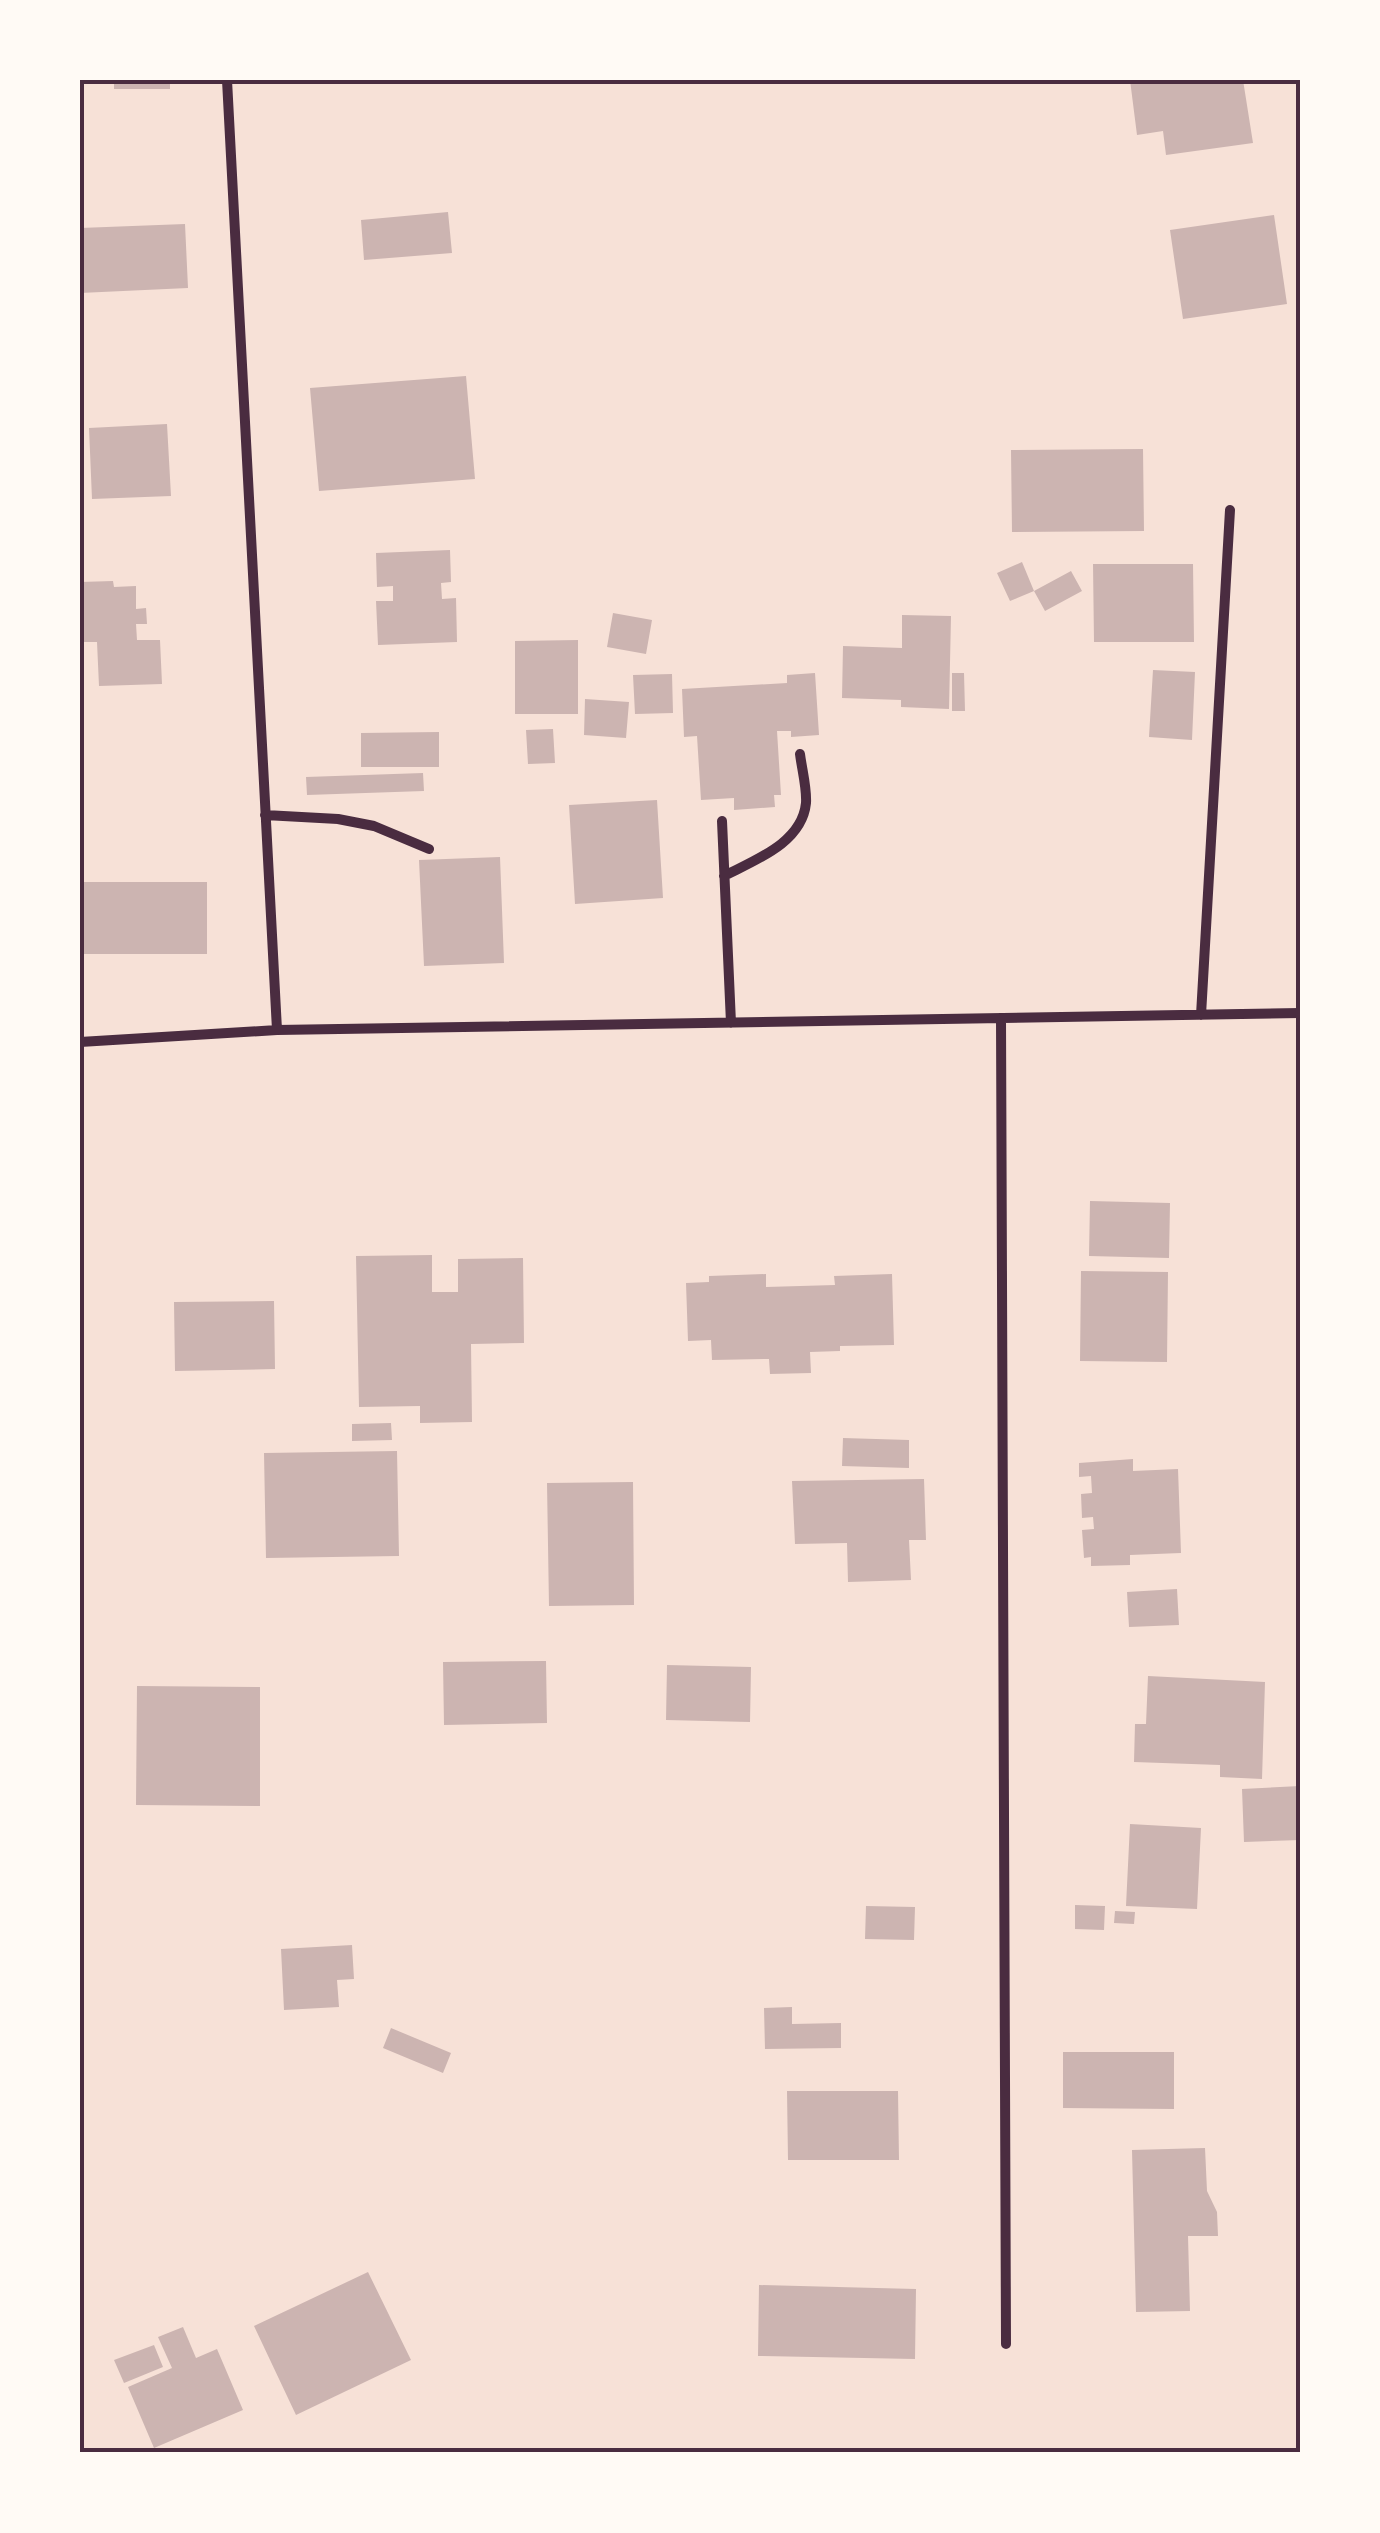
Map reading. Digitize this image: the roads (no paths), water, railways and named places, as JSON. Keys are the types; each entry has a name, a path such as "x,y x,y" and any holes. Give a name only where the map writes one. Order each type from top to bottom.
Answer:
{"street":[{"path":"227,80 277,1030"},
{"path":"1200,1015 1230,510"},
{"path":"724,876 764,855 796,831 806,804 800,754"},
{"path":"266,815 338,819 374,826 429,849"},
{"path":"722,821 731,1023"},
{"path":"80,1042 277,1030 1300,1013"},
{"path":"1000,1018 1006,2344"}]}
